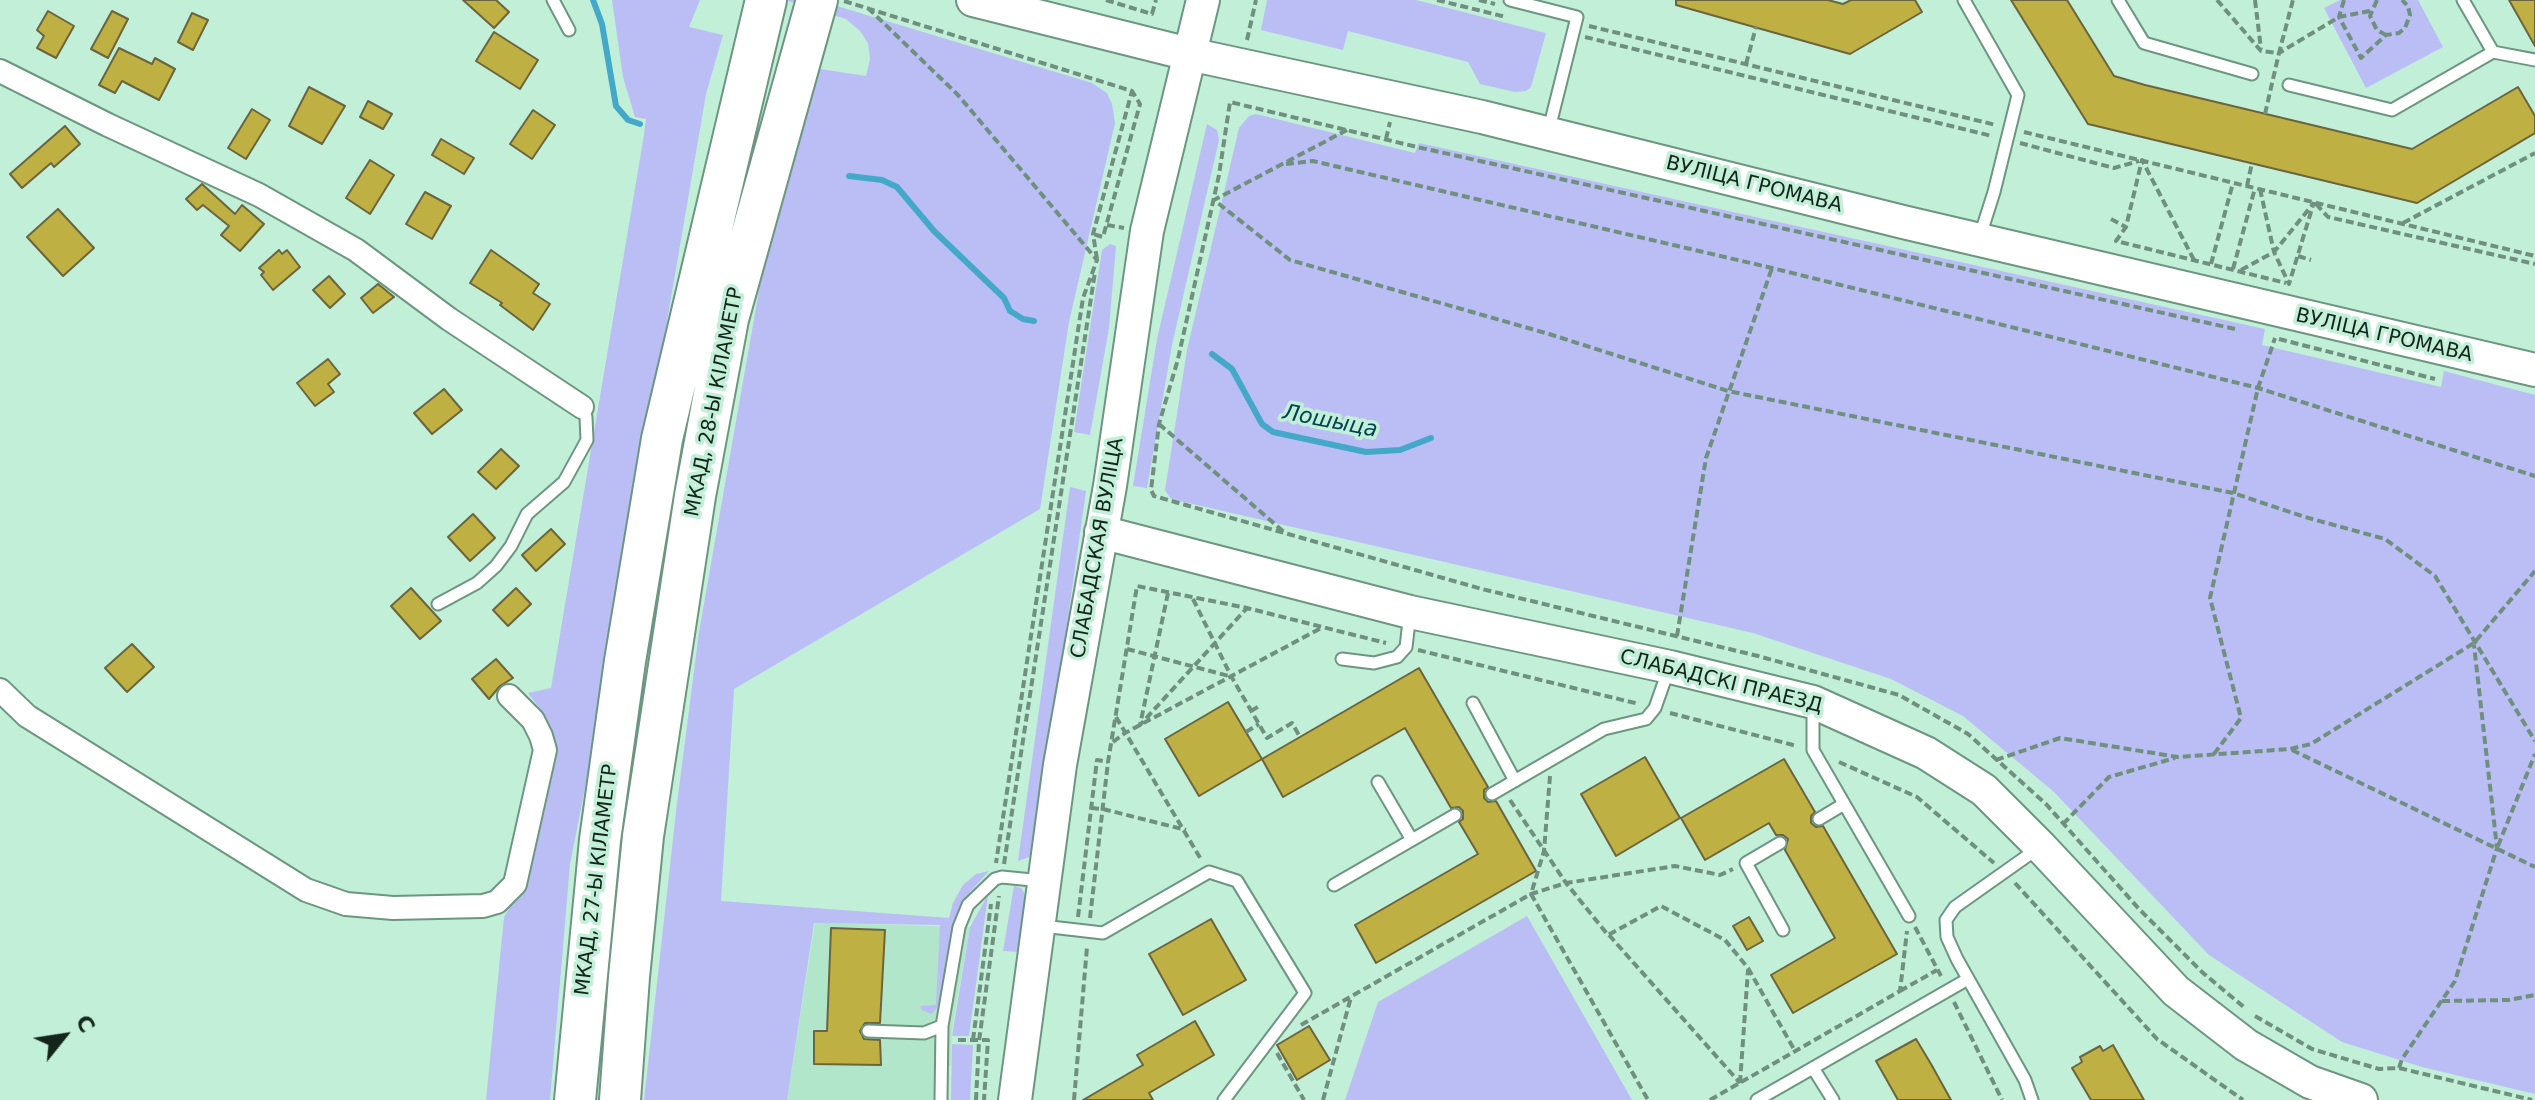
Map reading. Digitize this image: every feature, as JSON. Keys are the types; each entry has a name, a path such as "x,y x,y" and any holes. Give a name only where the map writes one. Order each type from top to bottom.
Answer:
{"highway":[{"name":"МКАД, 28-Ы КІЛАМЕТР","path":"625,661 662,439 763,10"},
{"name":"МКАД, 28-Ы КІЛАМЕТР","path":"668,669 695,496 728,319 812,18"},
{"name":"МКАД, 27-Ы КІЛАМЕТР","path":"575,1100 600,840 625,661"},
{"name":"МКАД, 27-Ы КІЛАМЕТР","path":"620,1100 643,836 668,669"}],"main road":[{"name":"ВУЛІЦА ГРОМАВА","path":"973,0 1189,54 1468,113 1978,240 2535,370"},
{"name":"СЛАБАДСКАЯ ВУЛІЦА","path":"1015,1100 1060,765 1101,532 1147,231 1203,0"},
{"name":"СЛАБАДСКІ ПРАЕЗД","path":"1101,532 1410,612 1673,652 1813,702 1926,753 1984,790 2176,991 2246,1045 2310,1082 2361,1100"}],"street":[{"path":"0,71 259,195 356,250 449,319 582,407"},
{"path":"0,690 27,716 306,890 346,904 393,908 483,906 497,902 515,884 545,750 533,720 509,696"}],"lane":[{"path":"553,0 569,30"},
{"path":"1510,0 1577,17 1547,133"},
{"path":"1964,0 2018,95 1978,240"},
{"path":"2118,0 2144,43 2252,74"},
{"path":"2463,0 2493,52"},
{"path":"2289,85 2392,110 2493,52 2535,60"},
{"path":"438,604 477,583 496,566 511,546 527,514 564,482 587,440 586,417 582,407"},
{"path":"1342,659 1374,663 1397,657 1406,647 1410,612"},
{"path":"1497,791 1604,729 1646,719 1655,708 1673,652"},
{"path":"1813,702 1813,750 1909,916"},
{"path":"1473,703 1515,781"},
{"path":"1378,782 1412,840"},
{"path":"1819,819 1844,804"},
{"path":"1334,885 1455,815"},
{"path":"1780,843 1746,863 1783,930"},
{"path":"2032,1100 2025,1080 1947,937 1946,920 1955,907 2040,846"},
{"path":"1038,925 1103,933 1209,872 1237,881 1305,993 1224,1100"},
{"path":"941,1100 942,1026 959,927 968,905 998,878 1043,881"},
{"path":"1757,1100 1968,979"},
{"path":"868,1031 924,1033 942,1026"},
{"path":"1813,1068 1833,1100"}],"path":[{"path":"842,0 1132,91 1140,104 1103,237 1093,234"},
{"path":"1106,0 1152,14 1156,0"},
{"path":"1247,40 1256,0"},
{"path":"1437,0 1512,19"},
{"path":"2217,0 2261,51 2279,53 2339,17 2370,11"},
{"path":"2255,0 2261,51"},
{"path":"2265,114 2293,0"},
{"path":"2344,0 2339,17 2361,58 2386,35 2399,33 2408,24 2410,15 2403,0"},
{"path":"2377,0 2370,11 2372,25 2386,35"},
{"path":"868,8 958,95 1097,260"},
{"path":"1746,65 1756,27"},
{"path":"1573,34 2114,168 2142,160"},
{"path":"976,1040 998,878 1097,260 1093,234 1132,91"},
{"path":"2243,331 1230,102 1214,200 1178,359 1159,424 1151,490 1154,496 1482,589 1673,652 1899,695 1968,734 2046,804 2139,909 2202,972 2253,1015 2312,1049 2379,1069 2399,1068 2532,1100"},
{"path":"1214,200 1347,130"},
{"path":"2402,223 2535,153"},
{"path":"2142,160 2126,227 2116,241 2289,284"},
{"path":"2142,160 2194,260"},
{"path":"1281,165 1313,161 1772,268 2258,388 2535,476"},
{"path":"2247,186 2252,163"},
{"path":"2211,264 2233,183"},
{"path":"2233,269 2257,188 2274,252 2289,284"},
{"path":"1214,200 1290,260 1549,334 1728,391 2233,493 2385,539 2435,576 2535,741"},
{"path":"2241,270 2274,252 2314,202"},
{"path":"2289,284 2314,202"},
{"path":"2314,202 2328,217 2535,264"},
{"path":"2111,219 2126,227"},
{"path":"2298,256 2311,260"},
{"path":"976,1100 976,1040 998,878 1083,298 1097,260"},
{"path":"1673,652 1706,458 1772,268"},
{"path":"2214,755 2241,718 2210,598 2258,388 2275,338"},
{"path":"2286,341 2435,379"},
{"path":"1159,424 1286,533"},
{"path":"1996,760 2060,738 2178,757 2290,749 2311,744 2474,643 2535,571"},
{"path":"1082,931 1137,586 1247,608 1813,750 1917,797 2005,872 2157,1039 2243,1100"},
{"path":"1140,725 1168,593"},
{"path":"1193,599 1231,676 1267,738 1292,723 1300,737"},
{"path":"1140,725 1247,608"},
{"path":"1111,743 1324,627"},
{"path":"2474,643 2497,848"},
{"path":"1127,649 1231,676"},
{"path":"1251,711 1261,705"},
{"path":"1115,715 1209,872"},
{"path":"1246,732 1259,724"},
{"path":"2290,749 2535,867"},
{"path":"2399,1068 2455,981 2497,848 2535,754"},
{"path":"2063,824 2109,777 2178,757"},
{"path":"1074,1100 1091,808 1097,760 1108,762"},
{"path":"1551,760 1544,851 1531,894 1648,1100"},
{"path":"1497,791 1608,935 1740,1083"},
{"path":"1091,808 1186,830"},
{"path":"1304,1100 1270,1042 1531,894 1566,883 1675,866 1720,875 1746,863"},
{"path":"1608,935 1661,906 1725,940 1748,968 1795,1051"},
{"path":"1909,916 2002,1100"},
{"path":"1900,991 1909,916"},
{"path":"1740,1083 1748,968"},
{"path":"1710,1100 1938,970"},
{"path":"2442,1001 2509,1000 2535,995"},
{"path":"1323,1100 1351,997"},
{"path":"960,1040 988,1040 984,1100"}],"shaded area":[{"path":"612,0 700,0 689,27 723,35 706,94 599,717 570,864 550,1100 486,1100 504,917 524,884 555,744 541,710 528,693 551,688 646,119 635,117 623,77"},
{"path":"785,0 817,0 1092,83 1107,93 1115,123 1069,322 1040,509 734,689 721,901 949,918 963,885 976,874 989,871 970,892 962,910 937,1008 931,1014 920,1006 936,1005 940,925 814,923 787,1100 644,1100 699,632 760,285 820,69 866,76 870,59 868,43 846,19"},
{"path":"1267,0 1416,0 1546,33 1531,87 1515,92 1480,84 1468,62 1348,31 1343,50 1261,30"},
{"path":"2340,0 2418,0 2443,47 2366,88 2324,8"},
{"path":"1256,114 1415,153 1419,143 2265,329 2262,345 2441,387 2444,371 2535,395 2535,1094 2422,1067 2342,1042 2209,955 2054,792 1963,716 1891,679 1753,633 1171,499 1165,490 1187,350 1239,128 1249,116"},
{"path":"1207,124 1217,130 1219,140 1172,345 1147,488 1133,486 1157,339"},
{"path":"1110,244 1116,246 1109,328 1090,435 1074,432 1102,250"},
{"path":"1070,487 1086,491 1035,849 1029,857 1018,861"},
{"path":"1014,886 1021,888 1027,897 1021,952 1003,951"},
{"path":"988,895 969,1036 952,1036 970,927"},
{"path":"1527,916 1632,1100 1345,1100 1378,1002"},
{"path":"815,923 970,927 952,1028 951,1066 936,1067 935,1100 787,1100"},
{"path":"952,1044 973,1045 970,1100 951,1100"}],"building":[{"path":"463,0 496,0 509,12 494,28"},
{"path":"1676,0 1828,0 1843,4 1851,0 1915,0 1922,12 1850,54 1676,5"},
{"path":"2011,0 2067,0 2114,76 2145,85 2412,149 2518,87 2535,116 2535,133 2417,203 2088,124"},
{"path":"2509,0 2535,0 2535,46"},
{"path":"48,11 74,26 56,58 37,48 44,36 37,30"},
{"path":"112,11 128,19 108,58 91,49"},
{"path":"192,13 208,20 193,50 178,42"},
{"path":"494,32 538,60 520,89 476,61"},
{"path":"119,48 152,64 155,58 175,69 159,100 122,81 115,93 99,85"},
{"path":"309,87 345,106 322,144 289,126"},
{"path":"368,101 392,114 383,129 360,117"},
{"path":"252,109 270,120 246,159 228,148"},
{"path":"533,110 555,125 532,159 510,144"},
{"path":"65,126 80,144 54,167 51,163 22,188 10,174"},
{"path":"441,139 474,158 464,174 432,155"},
{"path":"370,160 394,175 370,214 346,198"},
{"path":"202,184 235,214 242,205 264,224 240,251 221,235 229,226 203,205 197,210 186,199"},
{"path":"425,192 451,206 432,239 406,224"},
{"path":"58,209 94,248 63,276 27,237"},
{"path":"279,250 282,254 287,250 300,267 273,290 259,268"},
{"path":"491,250 539,284 533,293 550,304 533,330 500,305 502,303 470,283"},
{"path":"329,276 345,294 330,308 313,290"},
{"path":"378,284 394,297 373,313 361,298"},
{"path":"328,359 340,374 328,384 334,392 315,406 297,383"},
{"path":"444,389 462,410 432,434 414,413"},
{"path":"501,449 519,466 496,489 478,472"},
{"path":"473,514 495,538 470,561 448,537"},
{"path":"551,529 565,544 536,571 522,555"},
{"path":"411,588 441,621 420,639 391,606"},
{"path":"516,588 531,604 508,626 493,610"},
{"path":"132,644 154,667 127,692 105,668"},
{"path":"496,659 513,678 500,686 489,699 472,679"},
{"path":"1419,668 1488,787 1484,790 1484,798 1488,802 1496,801 1536,871 1376,963 1355,925 1478,854 1459,822 1463,819 1463,811 1459,807 1451,808 1405,728 1283,797 1262,759"},
{"path":"1228,702 1262,759 1199,796 1165,739"},
{"path":"1645,757 1680,818 1616,856 1581,794"},
{"path":"1784,759 1815,812 1811,823 1816,827 1823,826 1897,954 1793,1013 1771,975 1835,938 1785,850 1788,839 1776,835 1769,823 1705,860 1681,818"},
{"path":"1749,917 1763,941 1747,950 1733,926"},
{"path":"1211,919 1246,980 1183,1015 1149,954"},
{"path":"831,928 885,930 880,1023 865,1023 860,1031 864,1039 880,1040 881,1065 814,1064 814,1031 827,1031"},
{"path":"1195,1021 1214,1055 1149,1093 1153,1100 1083,1100 1143,1065 1137,1055"},
{"path":"1309,1026 1330,1060 1297,1080 1277,1045"},
{"path":"1916,1039 1951,1100 1898,1100 1876,1061"},
{"path":"2113,1045 2144,1100 2091,1100 2072,1068 2082,1062 2080,1057 2100,1046 2103,1051"}],"waterway":[{"name":"Лошыца","path":"593,0 602,24 616,106 628,120 640,124"},
{"name":"Лошыца","path":"849,176 882,180 897,187 934,231 1004,298 1010,311 1034,321"},
{"name":"Лошыца","path":"1212,354 1232,369 1262,424 1273,432 1366,452 1400,450 1431,438"}]}
